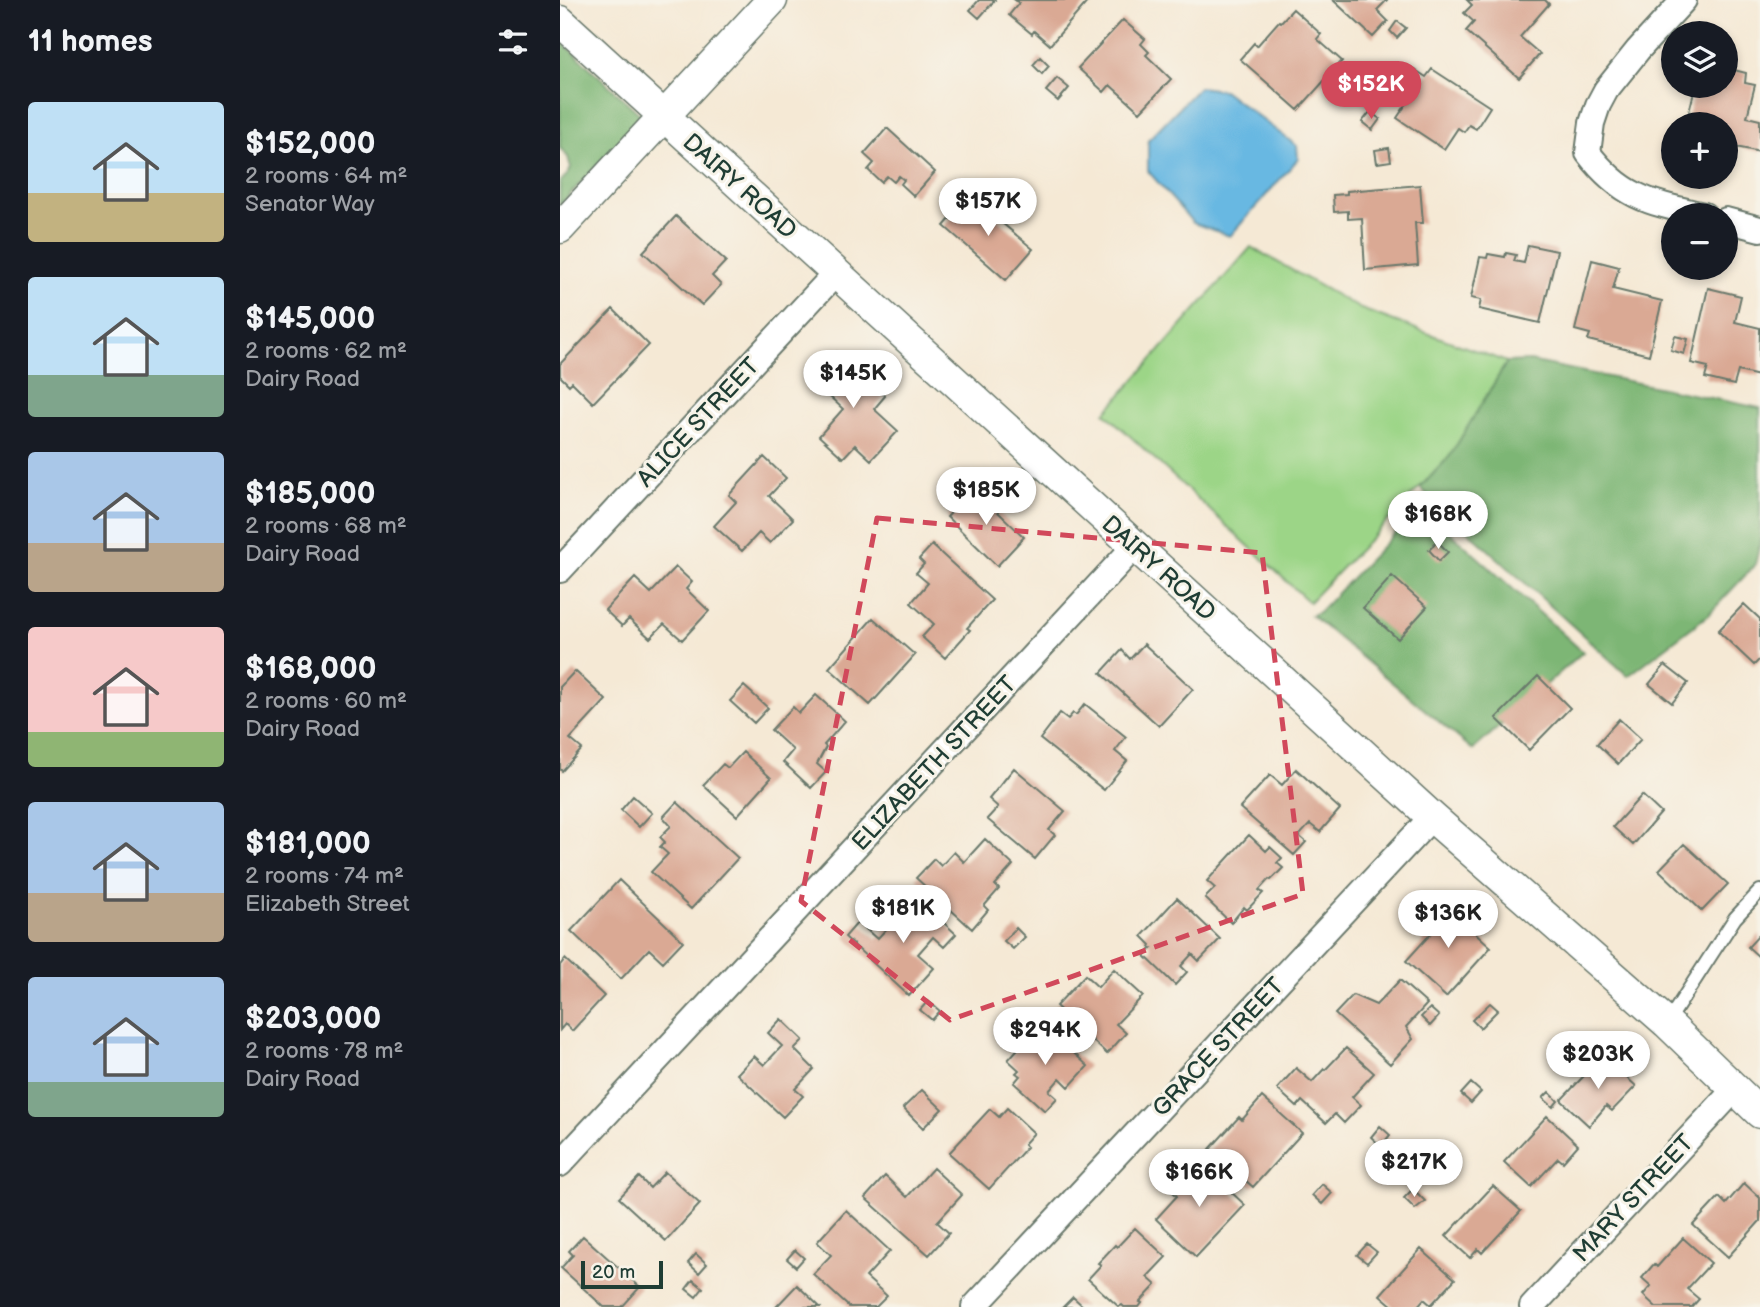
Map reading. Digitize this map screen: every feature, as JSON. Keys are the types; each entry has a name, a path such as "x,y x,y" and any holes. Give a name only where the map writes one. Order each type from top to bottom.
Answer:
{"street":[{"path":"560,228 772,0"},
{"path":"1661,204 1629,192 1608,177 1588,153 1592,123 1606,90 1684,0"},
{"name":"DAIRY ROAD","path":"560,21 1432,817 1667,1023 1760,1113"},
{"path":"1738,223 1760,229"},
{"name":"ALICE STREET","path":"560,570 836,273"},
{"name":"ELIZABETH STREET","path":"560,1164 1135,546"},
{"name":"GRACE STREET","path":"974,1307 1432,817"},
{"name":"MARY STREET","path":"1532,1307 1735,1089"}],"lane":[{"path":"1667,1023 1735,918 1760,891"}],"highlighted area":[{"path":"877,518 1262,553 1303,894 950,1020 801,901"}],"green space":[{"path":"560,40 643,117 560,205 560,182 571,168 568,157 560,148"},
{"path":"1251,247 1361,309 1507,362 1450,456 1309,602 1105,413"},
{"path":"1530,361 1760,408 1760,543 1755,565 1708,615 1628,676 1420,488 1450,456 1507,362"},
{"path":"1421,506 1583,652 1473,750 1311,615 1319,612"}],"water":[{"path":"1199,87 1223,90 1297,146 1298,159 1230,236 1193,223 1148,171 1148,140"}],"building":[{"path":"979,0 995,0 979,18 970,10"},
{"path":"1015,0 1089,0 1050,45 1009,15 1019,3"},
{"path":"1333,0 1387,0 1377,10 1388,21 1373,37"},
{"path":"1467,0 1545,0 1549,4 1520,37 1540,54 1519,78 1466,31 1474,22 1464,13 1472,5"},
{"path":"1293,9 1321,34 1317,39 1342,61 1298,110 1240,59 1254,43 1257,46"},
{"path":"1123,20 1145,39 1141,44 1149,52 1146,55 1171,79 1140,112 1110,85 1104,92 1078,68"},
{"path":"1397,21 1406,28 1397,38 1390,31"},
{"path":"1040,57 1049,66 1042,74 1033,65"},
{"path":"1414,69 1426,77 1432,69 1490,107 1476,129 1469,125 1464,132 1458,128 1444,149 1397,118 1407,103 1396,96"},
{"path":"1738,71 1746,73 1745,83 1755,85 1747,117 1760,120 1760,152 1738,147 1738,112 1689,112 1692,98 1738,98"},
{"path":"1057,78 1069,88 1058,101 1046,91"},
{"path":"1370,112 1380,119 1372,130 1362,122"},
{"path":"887,128 935,172 914,196 901,184 904,180 899,176 894,182 887,176 881,182 868,170 874,163 864,154"},
{"path":"1389,148 1391,161 1377,163 1375,150"},
{"path":"1420,185 1423,223 1415,223 1418,265 1365,270 1362,218 1348,219 1348,211 1334,212 1333,195 1347,194 1347,191"},
{"path":"970,196 1033,249 1006,280 944,226"},
{"path":"676,216 726,261 712,276 721,285 702,305 643,252"},
{"path":"1528,245 1557,251 1540,323 1479,309 1481,300 1471,298 1480,257 1487,258 1488,254 1505,257 1506,253 1516,255 1514,261 1524,263"},
{"path":"1592,260 1619,267 1613,289 1662,301 1649,355 1588,340 1590,334 1575,330"},
{"path":"1708,288 1741,296 1735,322 1760,328 1759,376 1738,371 1734,385 1705,378 1708,367 1691,363"},
{"path":"613,309 649,345 593,403 572,382 569,385 560,376 560,364"},
{"path":"1675,336 1688,339 1684,354 1671,350"},
{"path":"837,352 885,396 874,409 898,431 871,460 855,445 843,458 819,436 843,409 811,379"},
{"path":"764,457 786,478 769,496 793,519 770,543 759,533 742,551 714,526 736,502 729,495"},
{"path":"974,489 1024,537 997,566 947,517"},
{"path":"1437,541 1448,552 1439,561 1429,550"},
{"path":"932,545 992,600 945,658 922,637 934,624 911,603 928,583 916,573 924,564 919,559"},
{"path":"676,567 692,582 686,589 709,611 682,640 664,624 650,638 629,619 622,626 605,610 635,578 651,593"},
{"path":"1392,576 1427,607 1398,639 1363,608"},
{"path":"1744,604 1760,619 1760,659 1754,665 1718,631"},
{"path":"873,618 915,655 870,705 829,668"},
{"path":"1144,644 1193,689 1159,726 1101,673 1122,650 1130,659"},
{"path":"1665,665 1688,683 1672,703 1649,684"},
{"path":"575,671 606,700 570,739 582,749 562,771 560,687"},
{"path":"1538,676 1570,708 1529,750 1496,718"},
{"path":"744,686 768,708 754,723 730,701"},
{"path":"816,695 845,721 824,745 826,747 817,764 826,772 811,788 783,762 793,750 771,730 793,707 799,713"},
{"path":"1085,704 1126,737 1115,751 1127,761 1104,790 1040,739 1060,713 1068,719 1073,713 1076,715"},
{"path":"1619,719 1641,739 1618,764 1597,744"},
{"path":"743,752 771,778 737,816 703,785 723,764 728,768"},
{"path":"1014,768 1065,811 1049,830 1055,835 1035,859 987,819 998,807 989,799"},
{"path":"1296,769 1340,809 1320,832 1310,824 1299,836 1306,842 1294,855 1240,808 1270,775 1282,785"},
{"path":"1642,795 1661,813 1633,845 1613,827"},
{"path":"633,796 652,813 639,827 621,810"},
{"path":"677,802 738,858 691,909 651,872 668,854 660,847 665,842 660,837 671,826 663,817"},
{"path":"1249,835 1266,851 1270,847 1282,858 1277,863 1283,868 1259,890 1263,893 1247,910 1244,907 1231,923 1205,898 1215,888 1207,881"},
{"path":"985,839 1013,865 995,885 999,889 984,906 988,910 972,929 916,878 934,859 941,866 954,852 964,862"},
{"path":"1684,844 1728,884 1702,911 1659,870"},
{"path":"619,880 683,941 663,962 649,949 621,979 571,931"},
{"path":"916,897 956,934 944,947 933,937 918,954 934,968 909,996 845,937 858,922 877,939"},
{"path":"1177,898 1220,939 1199,961 1192,954 1181,966 1187,972 1175,985 1145,956 1152,948 1142,936"},
{"path":"1440,901 1491,947 1446,997 1406,961 1435,929 1424,919"},
{"path":"1016,928 1025,937 1013,949 1004,941"},
{"path":"1760,934 1760,958 1748,947"},
{"path":"565,959 604,996 572,1031 565,1024 560,1030 560,965"},
{"path":"1114,969 1143,996 1116,1024 1126,1033 1107,1054 1056,1006 1085,975 1098,987"},
{"path":"1400,980 1427,1004 1406,1027 1413,1039 1390,1064 1335,1014 1353,995 1376,1005"},
{"path":"928,1001 940,1011 932,1020 920,1010"},
{"path":"1490,1003 1498,1010 1480,1028 1472,1020"},
{"path":"1430,1008 1439,1016 1430,1026 1421,1017"},
{"path":"781,1019 803,1040 794,1049 814,1069 795,1089 803,1096 783,1117 737,1074 754,1056 764,1065 782,1046 768,1033"},
{"path":"1044,1026 1088,1066 1069,1087 1060,1078 1049,1091 1057,1098 1045,1111 1014,1083 1020,1076 1016,1073 1019,1070 1008,1060 1024,1042 1027,1045"},
{"path":"1346,1048 1374,1073 1352,1097 1361,1105 1344,1123 1335,1114 1326,1123 1302,1101 1297,1107 1277,1089 1296,1068 1312,1082"},
{"path":"1603,1056 1636,1086 1612,1111 1606,1106 1589,1126 1561,1100"},
{"path":"1471,1083 1481,1092 1471,1103 1461,1094"},
{"path":"922,1090 942,1109 923,1128 903,1108"},
{"path":"1549,1092 1558,1101 1553,1107 1543,1098"},
{"path":"1262,1097 1302,1133 1253,1187 1210,1149 1239,1117 1242,1120"},
{"path":"1007,1108 1034,1133 1024,1144 1027,1147 989,1189 949,1153 990,1109 999,1117"},
{"path":"1547,1116 1578,1145 1563,1162 1558,1158 1531,1187 1504,1162"},
{"path":"1380,1126 1390,1135 1381,1146 1371,1137"},
{"path":"1198,1161 1245,1205 1196,1257 1156,1219 1177,1196 1171,1190"},
{"path":"933,1168 962,1195 937,1222 949,1233 929,1255 865,1198 885,1176 907,1197"},
{"path":"665,1172 700,1204 666,1241 619,1198 639,1177 650,1188"},
{"path":"1744,1183 1760,1198 1760,1221 1728,1257 1693,1225 1719,1197 1726,1204"},
{"path":"1322,1184 1332,1193 1322,1204 1312,1195"},
{"path":"1493,1186 1521,1211 1482,1253 1478,1249 1470,1258 1446,1236"},
{"path":"1413,1189 1425,1201 1415,1209 1404,1198"},
{"path":"846,1210 890,1251 866,1277 887,1296 876,1307 849,1307 813,1274 831,1255 817,1242"},
{"path":"1135,1228 1166,1257 1147,1277 1156,1285 1140,1302 1142,1303 1139,1307 1119,1307 1088,1279 1101,1265 1098,1263"},
{"path":"583,1236 640,1287 622,1307 604,1307 561,1268 573,1255 569,1251"},
{"path":"1683,1238 1711,1263 1687,1289 1699,1299 1692,1307 1656,1307 1643,1295 1651,1286 1642,1278 1654,1264 1657,1267"},
{"path":"1367,1244 1377,1252 1367,1263 1357,1255"},
{"path":"1421,1249 1455,1279 1431,1305 1424,1299 1417,1307 1394,1307 1380,1295"},
{"path":"795,1250 804,1258 796,1267 787,1259"},
{"path":"696,1254 707,1264 699,1273 688,1263"},
{"path":"693,1280 703,1288 696,1297 686,1289"},
{"path":"797,1285 820,1307 776,1307"},
{"path":"1073,1297 1084,1307 1063,1307"}]}
